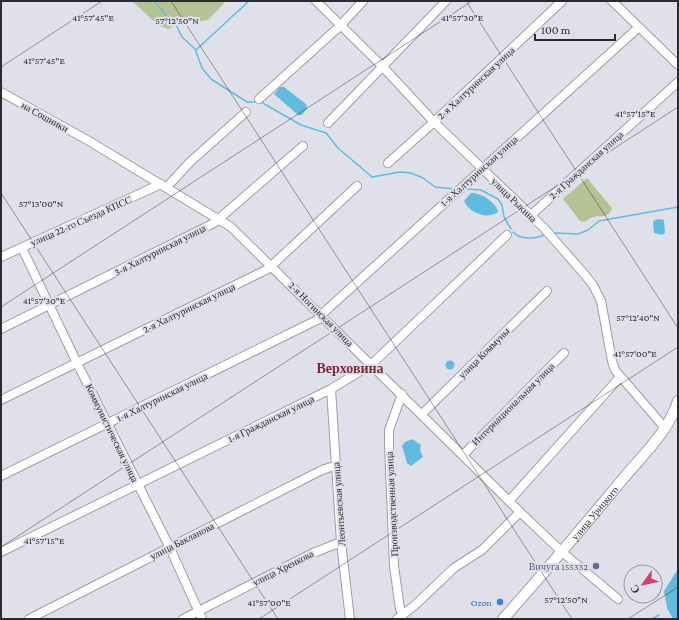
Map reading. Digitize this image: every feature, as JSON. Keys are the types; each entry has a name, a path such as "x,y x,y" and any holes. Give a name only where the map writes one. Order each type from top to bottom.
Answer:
{"main road":[{"name":"улица Урицкого","path":"503,619 562,552 665,428 675,411 678,401"}],"street":[{"name":"улица Рыкина","path":"316,1 383,67 434,122 548,232 593,285 601,301 612,361 620,377 665,428"},
{"path":"259,98 340,26 363,1"},
{"path":"328,123 446,1"},
{"name":"2-я Халтуринская улица","path":"388,163 434,122 562,1"},
{"path":"612,1 678,65"},
{"name":"1-я Халтуринская улица","path":"1,476 322,316 482,168 639,27"},
{"name":"2-я Гражданская улица","path":"530,216 678,82"},
{"name":"на Сошники","path":"1,92 89,142"},
{"name":"улица 22-го Съезда КПСС","path":"1,257 164,186 246,112"},
{"name":"2-я Ногинская улица","path":"89,142 220,218 240,235 520,512 562,552 618,599"},
{"name":"3-я Халтуринская улица","path":"1,329 50,306 214,223 302,146"},
{"name":"2-я Халтуринская улица","path":"1,400 272,266 357,186"},
{"name":"1-я Гражданская улица","path":"1,552 138,486 331,389 372,364 507,235"},
{"name":"Коммунистическая улица","path":"22,248 77,363 170,548 201,615"},
{"name":"улица Коммуны","path":"422,414 547,291"},
{"name":"Интернациональная улица","path":"463,455 564,353"},
{"path":"509,501 620,377"},
{"name":"Леонтьевская улица","path":"331,389 342,542 350,619"},
{"name":"Производственная улица","path":"400,617 394,566 389,430 402,394"},
{"name":"улица Бакланова","path":"29,619 322,470 336,465"},
{"path":"400,617 454,568 482,550 520,512"},
{"name":"улица Хренкова","path":"183,619 201,615 313,553 342,542"}],"green space":[{"path":"132,1 226,1 208,20 196,22 179,20 169,29 159,26"},
{"path":"587,178 612,208 607,215 593,217 584,222 580,221 563,199"}],"water":[{"path":"280,87 284,87 306,104 307,108 302,115 298,115 274,94"},
{"path":"471,193 479,194 488,199 495,205 498,212 484,215 474,212 466,205 464,201"},
{"path":"658,219 664,220 665,233 662,235 654,233 653,221"},
{"path":"450,360 455,365 450,370 445,365"},
{"path":"412,439 421,445 420,450 423,457 411,466 407,463 402,446 405,442"},
{"path":"678,569 678,619 673,619 667,608 664,591"}],"waterway":[{"path":"154,1 169,21 176,25 182,37 195,49 202,68 211,79 247,102 257,102"},
{"path":"196,50 249,1"},
{"path":"261,102 301,125 326,133 338,148 372,177 400,172 411,173 423,178 435,187 455,189"},
{"path":"466,189 481,190 498,199 502,205 504,217 511,229"},
{"path":"554,233 578,234 588,230 599,221 678,207"},
{"path":"513,232 524,238 544,235"},
{"path":"652,619 659,615"}],"place":[{"name":"Вичуга 155332","path":"596,566"},
{"name":"Ozon","path":"500,602"}],"district":[{"name":"Верховина","path":"350,368"}]}
